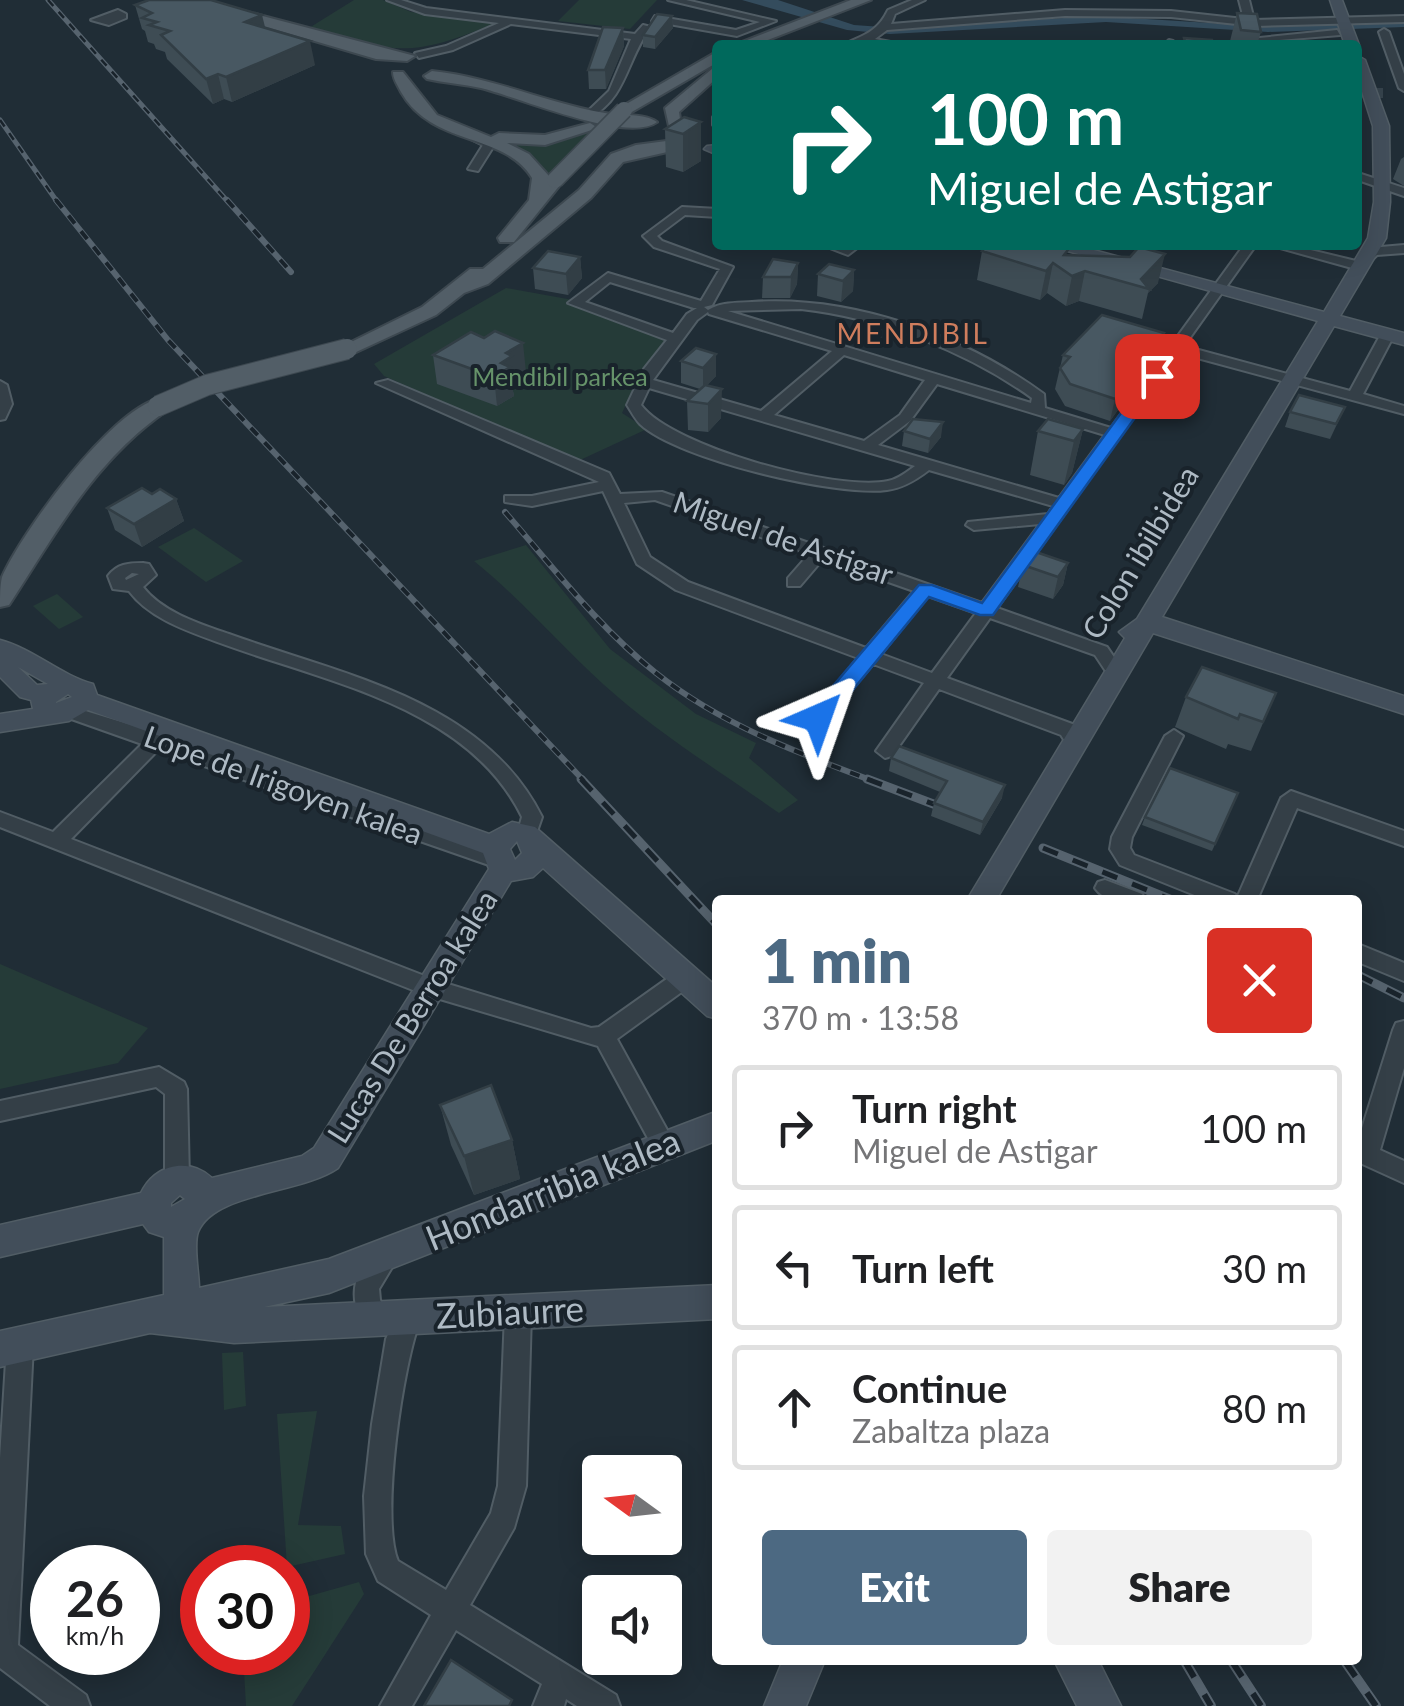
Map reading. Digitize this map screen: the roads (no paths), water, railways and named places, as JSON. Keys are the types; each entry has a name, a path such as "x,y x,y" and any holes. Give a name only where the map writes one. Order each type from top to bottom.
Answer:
{"main road":[{"path":"758,40 864,0"},
{"path":"1336,0 1347,33"},
{"path":"152,5 206,3 376,54 413,56 590,121"},
{"path":"376,54 432,117 462,135 536,166 541,178 535,195 538,201"},
{"path":"398,77 413,56"},
{"path":"464,287 616,115 712,59"},
{"path":"398,77 442,68"},
{"name":"Colon ibilbidea","path":"973,895 1141,626 1374,229 1381,126 1362,71"},
{"path":"682,129 671,111 712,73"},
{"path":"616,115 634,143 712,150"},
{"path":"432,117 485,136 519,141 554,139 590,121 616,115 682,129 712,148"},
{"path":"626,134 649,122"},
{"path":"0,599 96,457 118,434 158,406 207,385 347,349 400,327 480,280 585,194 618,158 660,147 682,129"},
{"path":"1074,250 1396,337"},
{"path":"1322,319 1359,260"},
{"name":"Colon ibilbidea","path":"984,895 1111,666 1141,626 1287,378"},
{"path":"1141,626 1186,632 1404,705"},
{"path":"1141,626 1146,633 1165,633 1404,713"},
{"path":"0,648 48,671 60,701"},
{"path":"0,664 29,691 60,701"},
{"path":"0,707 60,701"},
{"path":"0,723 60,701"},
{"name":"Lope de Irigoyen kalea","path":"60,701 498,858"},
{"path":"498,858 504,837 533,842 712,1001"},
{"name":"Lucas De Berroa kalea","path":"0,1241 310,1169 326,1158 431,988 498,858"},
{"name":"Hondarribia kalea","path":"10,1347 182,1306 294,1286 390,1255 712,1127"},
{"path":"178,1201 182,1306"},
{"name":"Zubiaurre","path":"303,1323 712,1302"},
{"name":"Hondarribia kalea","path":"136,1316 207,1326 303,1323"},
{"path":"784,1706 802,1665"},
{"path":"1078,1665 1100,1706"}],"street":[{"path":"126,0 96,20 114,22 122,15 152,5"},
{"path":"392,0 425,12 637,36"},
{"path":"590,121 620,89 637,36 672,0 771,21 737,33 655,19"},
{"path":"883,31 895,9 920,0"},
{"path":"1089,0 1100,12"},
{"path":"1169,0 1171,14"},
{"path":"1244,0 1252,33"},
{"path":"1376,0 1400,92"},
{"path":"865,40 904,24 1100,12 1171,14 1252,33 1304,40"},
{"path":"1316,40 1404,19"},
{"path":"442,68 510,22"},
{"path":"1384,26 1404,32"},
{"path":"883,31 895,40"},
{"path":"1252,33 1347,33"},
{"path":"432,117 489,144 474,169 478,154 462,135"},
{"path":"1362,179 1379,191 1404,193"},
{"path":"712,212 696,210 672,215 648,236 658,244 727,267 708,307 675,338 644,382 634,405 637,414 669,435 735,462 868,488 902,482 925,465"},
{"path":"1374,229 1401,249"},
{"path":"1303,250 1359,260 1377,249 1401,249"},
{"path":"886,751 1246,250"},
{"path":"675,338 575,303 608,277 1114,433"},
{"path":"708,307 810,306 912,335 1008,372 1039,398 1038,409"},
{"path":"1354,397 1396,337"},
{"path":"1178,348 1404,410"},
{"path":"763,417 842,350"},
{"path":"866,447 905,418 934,378"},
{"path":"644,382 925,465 1058,511"},
{"path":"383,383 604,476 636,549 654,571 1073,736"},
{"path":"0,385 5,404 0,416"},
{"name":"Miguel de Astigar","path":"511,498 532,501 612,492 656,495 1100,651 1111,666"},
{"path":"974,525 1058,511"},
{"path":"794,582 819,553"},
{"path":"134,586 142,601 176,620 372,689 429,718 492,762 512,783 532,817 533,842"},
{"path":"818,718 926,589"},
{"name":"Lope de Irigoyen kalea","path":"60,701 157,740 498,858"},
{"path":"1174,736 1122,837 1120,849 1127,860 1215,895"},
{"path":"56,841 157,740"},
{"path":"1249,895 1292,798 1404,839"},
{"path":"0,819 431,988 591,1037 604,1036 686,977"},
{"path":"1105,888 1122,895"},
{"path":"1362,955 1404,972"},
{"path":"1404,1030 1362,1153 1404,1172"},
{"path":"604,1036 664,1146"},
{"path":"0,1111 158,1077 170,1081 176,1089 178,1201"},
{"name":"Hondarribia kalea","path":"390,1255 366,1282 366,1302 393,1319"},
{"name":"Hondarribia kalea","path":"182,1306 210,1316 284,1316 303,1323"},
{"path":"395,1706 508,1503 518,1314"},
{"path":"393,1319 399,1339 377,1549 388,1571 605,1706"},
{"path":"10,1347 1,1653 75,1706"},
{"path":"548,1706 561,1678"}],"water":[{"path":"742,0 778,0 854,25 896,28 1098,16 1259,26 1404,22 1404,27 1268,32 1106,22 890,34 847,30"}],"tunnel":[{"path":"1362,93 1388,93"}],"railway":[{"path":"48,0 229,203"},
{"path":"0,120 58,203"},
{"path":"56,200 168,340 584,781"},
{"path":"227,200 291,272"},
{"path":"505,512 577,596 656,673 706,707 760,736 873,781"},
{"path":"581,779 712,920"},
{"path":"867,779 936,805"},
{"path":"1043,848 1160,895"},
{"path":"1362,977 1404,998"},
{"path":"1187,1665 1211,1706"},
{"path":"1234,1665 1261,1706"},
{"path":"1347,1665 1376,1706"}],"district":[{"name":"MENDIBIL","path":"913,334"}],"park label":[{"name":"Mendibil parkea","path":"560,377"}]}
